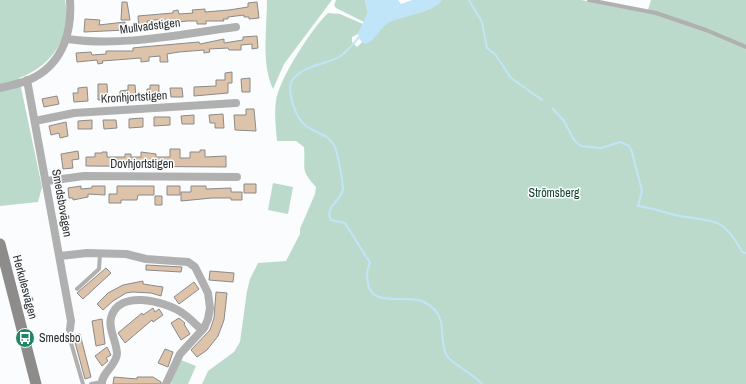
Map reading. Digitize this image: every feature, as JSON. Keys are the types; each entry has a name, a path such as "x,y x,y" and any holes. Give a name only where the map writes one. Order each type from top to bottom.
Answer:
{"street":[{"path":"0,88 35,77 53,63 67,39 71,21 70,0"},
{"name":"Mullvadstigen","path":"67,39 94,43 117,42 236,27"},
{"name":"Smedsbovägen","path":"26,80 47,181 72,321 70,329"},
{"name":"Kronhjortstigen","path":"35,121 74,113 236,103"},
{"name":"Dovhjortstigen","path":"47,181 84,176 238,177"},
{"name":"Herkulesvägen","path":"0,244 36,384"},
{"path":"60,256 100,253 126,254 151,260 182,261 192,264 204,283 209,300 208,319 202,330 180,354 166,384"},
{"path":"102,383 117,354 110,318 115,309 122,303 138,300 155,302 170,307 183,313 202,330"}],"lane":[{"path":"589,0 656,13 706,30 746,47"},
{"path":"77,289 99,269 100,253"},
{"path":"70,329 69,336 83,384"},
{"path":"91,384 102,383"}],"green space":[{"path":"0,0 65,0 67,22 61,41 51,57 36,69 19,78 42,187 38,202 0,206"},
{"path":"267,0 332,0 284,64 273,89 269,79 266,57"},
{"path":"336,0 365,0 368,12 364,22 336,8 334,5"},
{"name":"Strömsberg","path":"424,0 581,0 647,13 651,0 746,0 746,384 202,384 208,371 234,352 240,342 247,291 250,279 258,263 286,261 300,234 300,229 315,194 316,187 307,176 304,168 304,147 296,141 277,141 275,116 278,92 297,54 321,20 328,13 340,14 363,24 358,34 352,37 352,42 357,47 386,19"},
{"path":"273,183 293,187 288,214 268,210"},
{"path":"181,360 196,366 188,384 172,384 171,383"}],"water":[{"path":"365,0 398,0 401,4 412,0 442,0 433,8 426,11 390,22 372,40 365,44 360,40 358,34 368,12"}],"building":[{"path":"122,2 127,2 130,20 121,20"},
{"path":"257,2 259,18 249,19 249,17 244,17 244,15 228,17 228,19 223,19 224,21 206,21 206,24 197,24 197,21 187,21 171,23 171,25 163,26 162,19 147,21 148,27 139,28 138,16 173,13 173,11 178,10 179,14 193,13 192,10 205,9 205,12 229,10 248,7 248,3"},
{"path":"85,19 100,20 99,25 125,22 126,30 84,32"},
{"path":"257,36 258,48 252,49 252,44 241,45 241,50 229,50 228,48 209,49 210,52 204,53 204,50 179,52 167,54 168,62 160,62 160,56 149,57 149,61 141,62 141,58 102,61 103,63 98,64 97,60 77,62 76,53 91,52 92,55 106,54 106,51 133,51 133,48 199,42 200,44 224,39 224,43 243,40 243,37"},
{"path":"232,72 232,83 228,83 228,93 194,96 194,87 216,86 216,80 225,80 225,73"},
{"path":"250,78 250,92 242,92 241,79"},
{"path":"98,84 107,84 108,100 98,100"},
{"path":"128,85 135,85 136,98 120,99 120,91 128,90"},
{"path":"150,85 159,85 159,97 147,98 147,89 150,89"},
{"path":"87,87 88,101 74,102 73,93 78,93 78,88"},
{"path":"170,88 182,88 183,97 171,97"},
{"path":"57,96 59,104 44,107 42,99"},
{"path":"246,109 254,109 256,131 235,130 234,115 246,115"},
{"path":"223,114 224,128 215,128 215,123 210,123 209,115"},
{"path":"194,115 194,124 182,124 181,116"},
{"path":"154,117 170,117 170,125 154,126"},
{"path":"143,118 143,127 129,128 129,119"},
{"path":"92,120 92,129 78,129 78,121"},
{"path":"103,120 116,120 117,128 104,129"},
{"path":"66,122 68,136 60,138 59,133 51,135 49,126"},
{"path":"170,149 180,149 180,158 190,158 190,152 200,152 200,150 205,150 205,157 226,156 226,167 86,166 86,157 95,157 95,153 107,152 107,157 125,157 125,154 131,154 131,157 141,157 141,152 156,154 156,157 170,157"},
{"path":"78,151 79,159 72,160 73,168 63,169 61,154"},
{"path":"244,184 256,184 256,193 244,193"},
{"path":"81,186 81,189 92,188 92,186 105,186 105,195 88,194 88,197 73,200 73,198 69,198 68,188"},
{"path":"117,186 154,186 154,195 138,195 137,200 121,200 121,203 109,203 109,194 117,194"},
{"path":"167,186 180,186 180,195 167,195"},
{"path":"191,186 206,186 206,189 231,188 231,192 242,192 242,200 231,200 231,198 212,198 181,201 181,192 191,192"},
{"path":"155,196 162,196 162,205 155,205"},
{"path":"146,265 182,267 181,272 146,270"},
{"path":"106,268 111,273 83,299 77,293"},
{"path":"210,271 234,273 233,282 209,280"},
{"path":"143,281 143,284 163,287 161,296 151,293 133,292 126,293 113,301 103,310 97,304 108,293 123,285"},
{"path":"194,282 199,289 179,304 174,297"},
{"path":"216,292 227,293 224,320 218,336 207,350 197,357 191,350 210,330 214,318"},
{"path":"153,308 155,312 159,309 163,315 153,322 152,320 125,343 118,333 142,313 143,315"},
{"path":"179,318 185,323 184,324 190,334 181,340 171,323"},
{"path":"102,319 105,344 96,346 92,321"},
{"path":"80,334 91,377 85,379 73,335"},
{"path":"107,347 111,355 106,358 108,361 102,366 95,356"},
{"path":"165,349 173,352 168,367 158,363"},
{"path":"114,377 137,379 137,377 153,377 161,382 161,384 113,384"}],"waterway":[{"path":"469,0 482,22 487,48 495,54 511,78 542,100"},
{"path":"359,37 339,57 303,71 293,79 291,84 290,90 295,111 302,122 310,129 327,137 336,150 343,189 342,193 331,207 329,215 331,220 345,223 370,263 367,276 371,291 376,296 392,299 417,300 424,302 433,308 441,320 444,349 447,356 482,384"},
{"path":"553,109 564,121 574,140 581,146 601,148 620,142 629,146 632,152 642,191 638,206 714,222 726,229 731,234 742,252 746,253"}],"place":[{"name":"Smedsbo","path":"25,338"}]}
